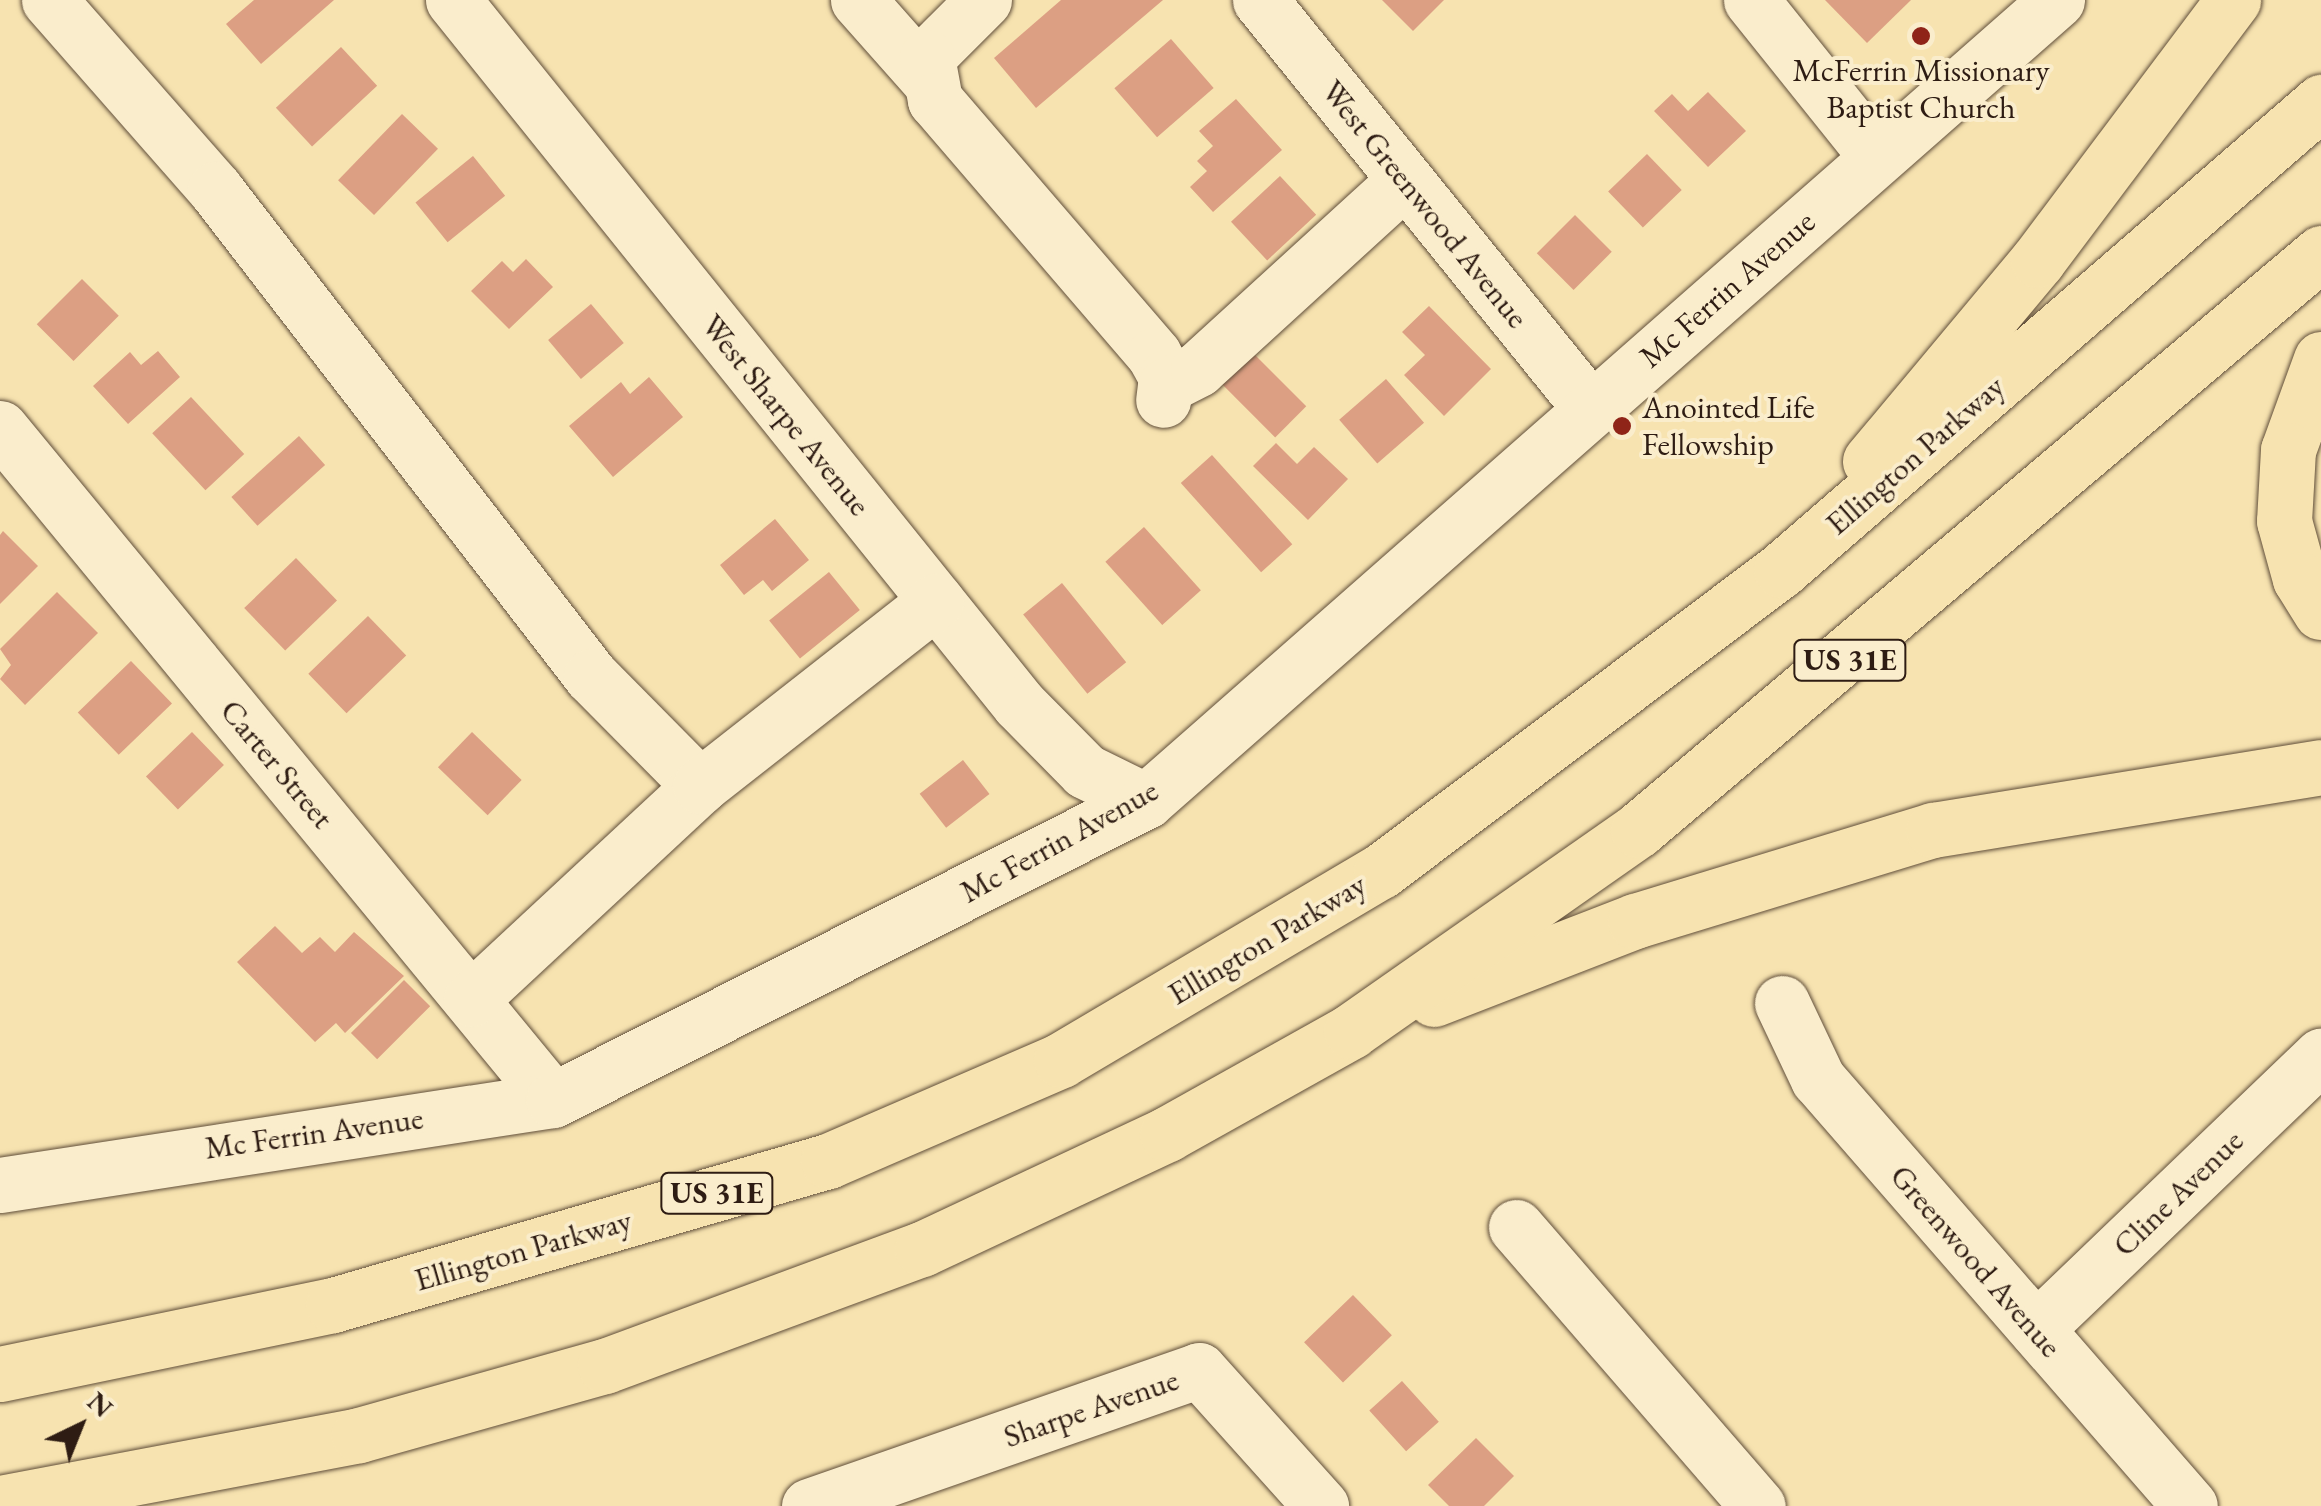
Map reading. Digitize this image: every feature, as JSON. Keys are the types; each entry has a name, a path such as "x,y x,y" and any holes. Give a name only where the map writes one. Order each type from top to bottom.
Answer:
{"highway":[{"path":"1781,570 2038,260 2233,0"},
{"name":"Ellington Parkway","path":"0,1374 333,1305 828,1161 1060,1060 1381,871 1781,570 2321,102"},
{"name":"US 31E","path":"0,1503 358,1436 762,1312 1167,1134 1352,1030 1699,782 2321,253"},
{"path":"2321,359 2288,450 2284,521 2300,579 2321,612"},
{"path":"1352,1030 1636,921 1933,830 2321,767"}],"street":[{"path":"49,0 215,189 591,676 700,786"},
{"name":"West Sharpe Avenue","path":"453,0 936,601 1085,771 1146,801"},
{"path":"858,0 927,78 1154,355 1164,393 1198,369 1405,180"},
{"path":"927,78 928,58 984,0"},
{"name":"West Greenwood Avenue","path":"1260,0 1590,408"},
{"path":"1751,0 1878,157"},
{"name":"Mc Ferrin Avenue","path":"0,1185 554,1100 1146,801 2057,0"},
{"name":"Carter Street","path":"0,428 554,1100"},
{"path":"470,999 700,786 936,601"},
{"name":"Greenwood Avenue","path":"1782,1003 1818,1079 2190,1506"},
{"name":"Cline Avenue","path":"2036,1329 2321,1056"},
{"path":"1516,1227 1758,1506"},
{"name":"Sharpe Avenue","path":"824,1504 1199,1370 1322,1506"}],"building":[{"path":"254,0 334,0 261,64 226,24"},
{"path":"1061,0 1163,0 1036,108 994,58"},
{"path":"1382,0 1444,0 1413,31"},
{"path":"1825,0 1911,0 1867,43"},
{"path":"1171,39 1214,88 1157,137 1114,88"},
{"path":"341,47 377,86 312,146 276,108"},
{"path":"1708,92 1746,131 1708,167 1654,111 1672,94 1688,111"},
{"path":"1236,99 1282,150 1213,212 1190,187 1207,171 1197,161 1213,146 1199,131"},
{"path":"402,114 438,149 374,215 338,180"},
{"path":"1647,154 1682,190 1643,227 1608,192"},
{"path":"473,156 505,196 448,242 415,203"},
{"path":"1280,176 1316,215 1267,260 1231,222"},
{"path":"1575,215 1612,252 1574,290 1537,253"},
{"path":"526,259 553,287 509,329 471,291 502,261 513,272"},
{"path":"82,279 119,316 74,361 37,324"},
{"path":"591,304 624,343 581,379 548,340"},
{"path":"1429,306 1491,369 1444,416 1404,375 1425,355 1402,332"},
{"path":"1249,349 1306,406 1275,437 1218,380"},
{"path":"158,351 180,377 128,424 93,386 130,352 141,365"},
{"path":"649,377 683,417 613,477 569,426 621,382 630,394"},
{"path":"1386,379 1424,423 1377,463 1339,420"},
{"path":"191,397 244,454 205,490 152,433"},
{"path":"299,436 325,465 257,526 231,497"},
{"path":"1276,443 1297,464 1314,447 1348,479 1308,520 1253,466"},
{"path":"1212,455 1292,544 1261,572 1181,483"},
{"path":"775,519 809,560 772,591 763,580 744,595 720,565"},
{"path":"1144,527 1201,590 1162,625 1105,562"},
{"path":"3,531 38,566 0,604 0,535"},
{"path":"296,558 337,600 285,650 244,608"},
{"path":"829,572 860,610 800,659 769,620"},
{"path":"1062,583 1126,662 1087,694 1023,614"},
{"path":"57,592 98,633 25,705 0,679 11,665 0,649"},
{"path":"368,616 406,656 347,713 308,674"},
{"path":"131,661 172,703 119,755 78,712"},
{"path":"192,732 224,765 178,810 146,776"},
{"path":"472,732 522,780 488,815 438,767"},
{"path":"963,760 989,794 946,828 920,794"},
{"path":"275,926 302,953 320,937 335,952 354,932 404,976 345,1033 336,1023 315,1042 237,962"},
{"path":"404,980 430,1006 377,1059 351,1033"},
{"path":"1353,1295 1392,1335 1343,1383 1304,1342"},
{"path":"1402,1381 1439,1422 1406,1451 1369,1410"},
{"path":"1476,1438 1514,1476 1484,1506 1449,1506 1428,1485"}],"place":[{"name":"McFerrin Missionary Baptist Church","path":"1921,36"},
{"name":"Anointed Life Fellowship","path":"1622,426"}]}
